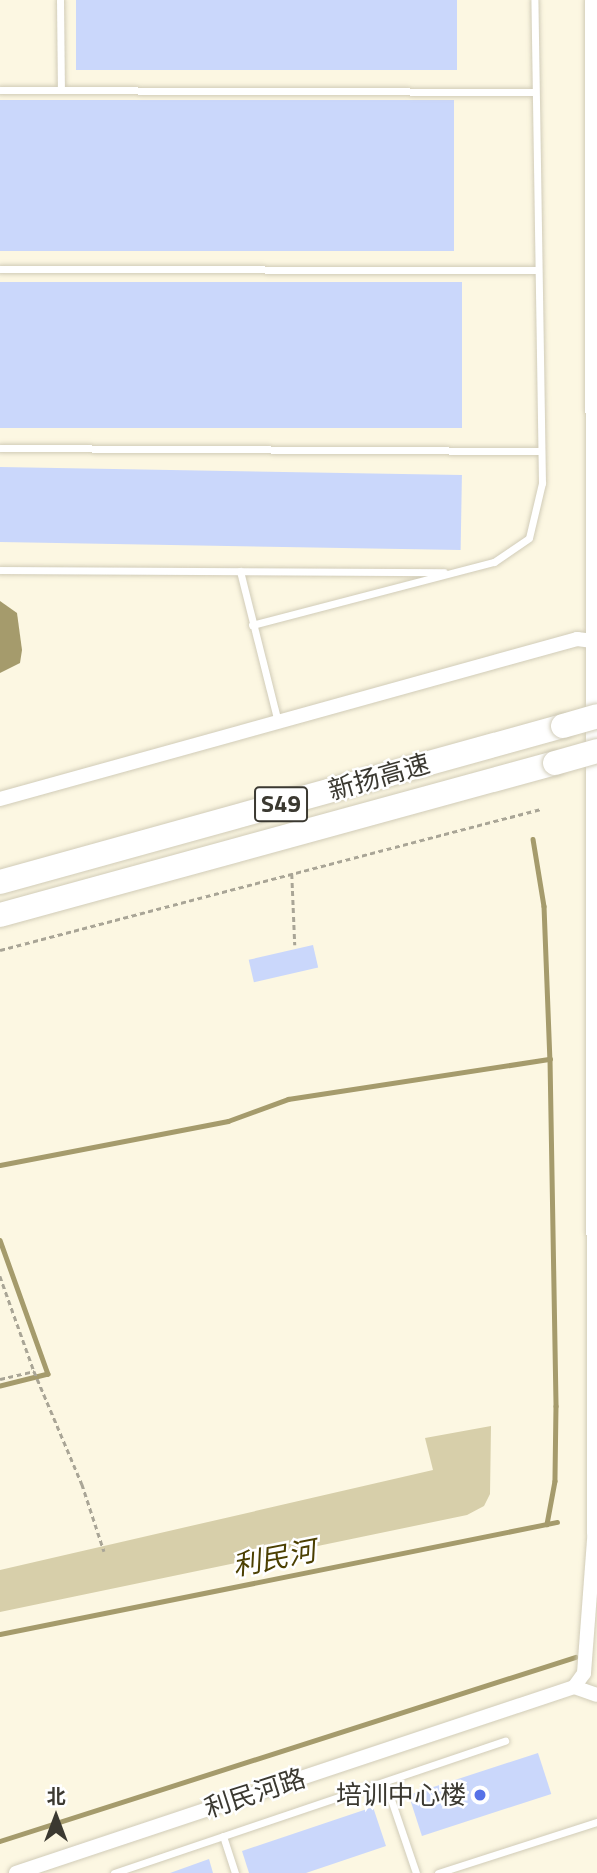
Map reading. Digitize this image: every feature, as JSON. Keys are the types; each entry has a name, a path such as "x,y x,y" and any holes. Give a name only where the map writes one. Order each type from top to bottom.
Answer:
{"highway":[{"name":"新扬高速","path":"0,883 597,716"},
{"name":"新扬高速","path":"0,915 597,751"}],"main road":[{"path":"595,0 593,641 597,1533"}],"street":[{"path":"0,799 577,639 593,641"},
{"path":"596,1503 584,1673 574,1687 597,1695"},
{"name":"利民河路","path":"16,1873 41,1869 574,1687"}],"lane":[{"path":"60,0 61,90"},
{"path":"252,625 494,562 529,538 538,512 541,451 534,0"},
{"path":"0,90 536,92"},
{"path":"0,269 538,270"},
{"path":"0,448 541,451"},
{"path":"0,570 454,572"},
{"path":"240,571 278,722"},
{"path":"114,1873 505,1741"},
{"path":"385,1782 415,1873"},
{"path":"438,1873 597,1822"},
{"path":"223,1836 235,1873"}],"path":[{"path":"0,950 541,809"},
{"path":"292,874 295,945"},
{"path":"0,1276 34,1371 82,1484 104,1551"},
{"path":"0,1379 34,1371"}],"shaded area":[{"path":"0,601 17,613 22,650 20,663 0,673"},
{"path":"491,1426 490,1494 484,1506 467,1515 0,1612 0,1570 433,1470 425,1438"}],"building":[{"path":"76,0 457,0 457,70 76,70"},
{"path":"0,100 454,100 454,251 0,251"},
{"path":"0,282 462,282 462,428 0,428"},
{"path":"0,467 462,475 461,550 0,542"},
{"path":"313,945 318,967 254,982 249,960"},
{"name":"培训中心楼","path":"538,1753 551,1794 422,1836 409,1795"},
{"path":"373,1807 386,1846 306,1873 249,1873 242,1851"},
{"path":"209,1859 213,1873 170,1873"}],"waterway":[{"path":"533,839 544,906 550,1059 556,1406 555,1481 547,1524"},
{"path":"0,1165 228,1121 288,1099 550,1059"},
{"path":"0,1240 48,1374 0,1386"},
{"name":"利民河","path":"0,1634 557,1522"},
{"path":"0,1841 575,1657"}],"place":[{"name":"培训中心楼","path":"480,1795"}]}
